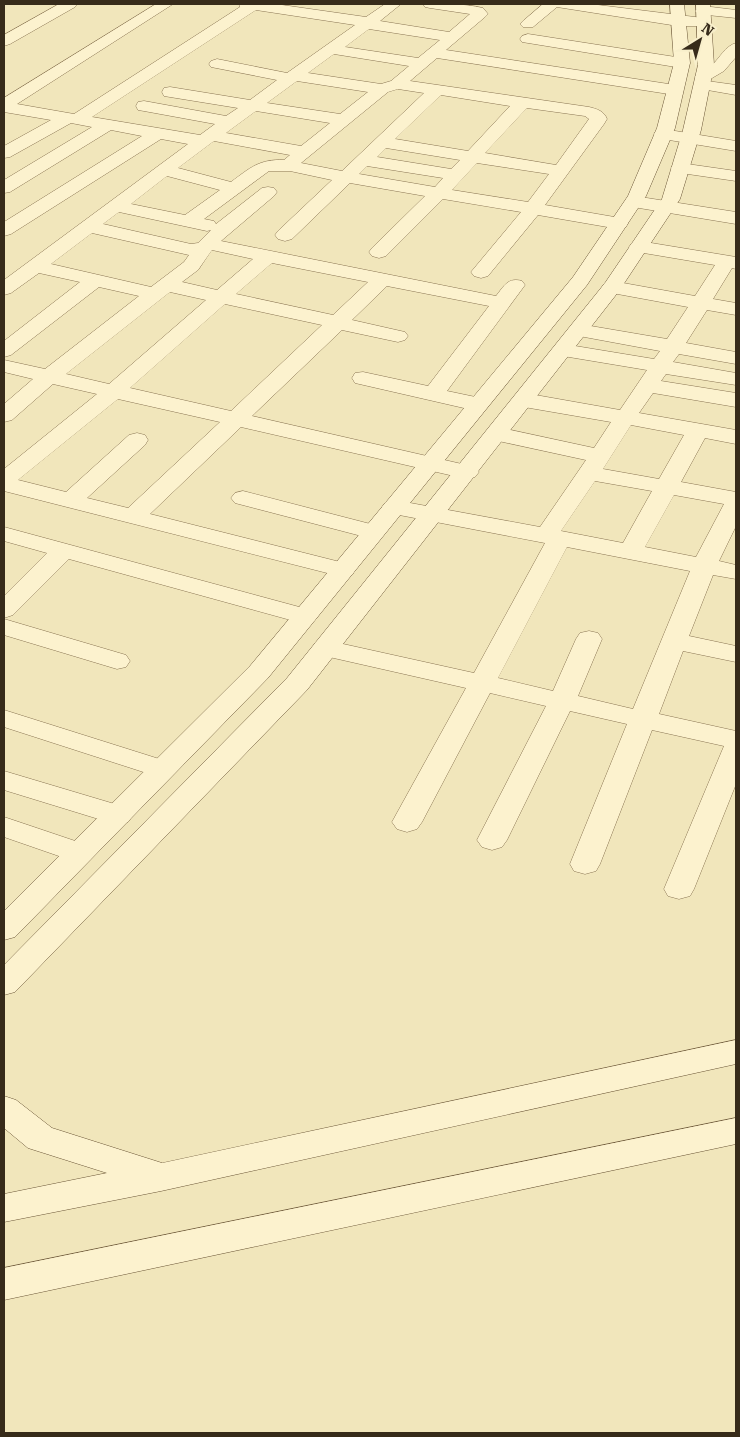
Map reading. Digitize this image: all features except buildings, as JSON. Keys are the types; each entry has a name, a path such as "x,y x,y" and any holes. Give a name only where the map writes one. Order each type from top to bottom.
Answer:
{"street":[{"path":"4,41 70,4"},
{"path":"4,106 166,4"},
{"path":"4,154 73,119 252,4 452,37"},
{"path":"312,13 326,4"},
{"path":"552,4 528,32 682,63"},
{"path":"561,4 678,12 736,7"},
{"path":"4,289 228,122 330,49 368,23 394,10"},
{"path":"291,166 291,163 362,105 427,58 481,12 425,10"},
{"path":"705,10 736,14"},
{"path":"4,984 297,684 612,287 671,199 689,138 706,65 705,10"},
{"path":"4,929 260,672 429,462 580,281 634,202 663,134 682,63 678,12"},
{"path":"702,81 718,68 736,48"},
{"path":"330,49 586,76 675,90"},
{"path":"216,64 292,77 389,87 438,89 523,102 565,97 586,76"},
{"path":"702,81 736,90"},
{"path":"255,88 300,95"},
{"path":"284,235 438,89"},
{"path":"170,92 344,120"},
{"path":"481,272 533,208 598,119 597,116 565,97"},
{"path":"345,102 362,105"},
{"path":"379,252 438,193 523,102"},
{"path":"4,106 159,133 305,152"},
{"path":"144,106 228,122"},
{"path":"4,124 25,110"},
{"path":"4,188 108,125"},
{"path":"4,230 159,133"},
{"path":"663,134 736,146"},
{"path":"380,142 561,170"},
{"path":"362,160 455,175"},
{"path":"189,221 263,167 271,165 291,166 297,169 619,223"},
{"path":"680,168 736,176"},
{"path":"163,170 234,188"},
{"path":"4,415 49,376 196,261 205,246 223,228 268,192"},
{"path":"4,202 34,210"},
{"path":"634,202 736,218"},
{"path":"115,206 223,228"},
{"path":"88,226 191,250 205,246 268,256 502,303"},
{"path":"407,822 481,683 553,537 594,464 701,303 732,262 639,247"},
{"path":"4,482 114,391 268,256"},
{"path":"36,266 96,280 220,297 398,336"},
{"path":"133,517 384,278"},
{"path":"4,351 96,280"},
{"path":"433,394 514,285"},
{"path":"612,287 736,309"},
{"path":"579,330 736,358"},
{"path":"563,350 736,379"},
{"path":"4,366 467,472"},
{"path":"363,378 478,404"},
{"path":"647,385 736,400"},
{"path":"524,400 736,437"},
{"path":"630,552 698,430"},
{"path":"497,434 666,487 736,501 704,566 585,864"},
{"path":"70,501 138,440"},
{"path":"4,482 70,501 343,570"},
{"path":"243,498 373,532"},
{"path":"394,507 736,572"},
{"path":"4,534 305,616"},
{"path":"4,610 64,551"},
{"path":"4,628 117,660"},
{"path":"492,840 562,701 589,639"},
{"path":"674,641 736,654"},
{"path":"325,648 735,738 679,889"},
{"path":"4,718 162,770"},
{"path":"4,780 118,815"},
{"path":"4,827 79,853"},
{"path":"4,1001 37,950"},
{"path":"4,1208 161,1177 736,1052"},
{"path":"4,1109 40,1138 161,1177"},
{"path":"4,1284 736,1131"}]}
